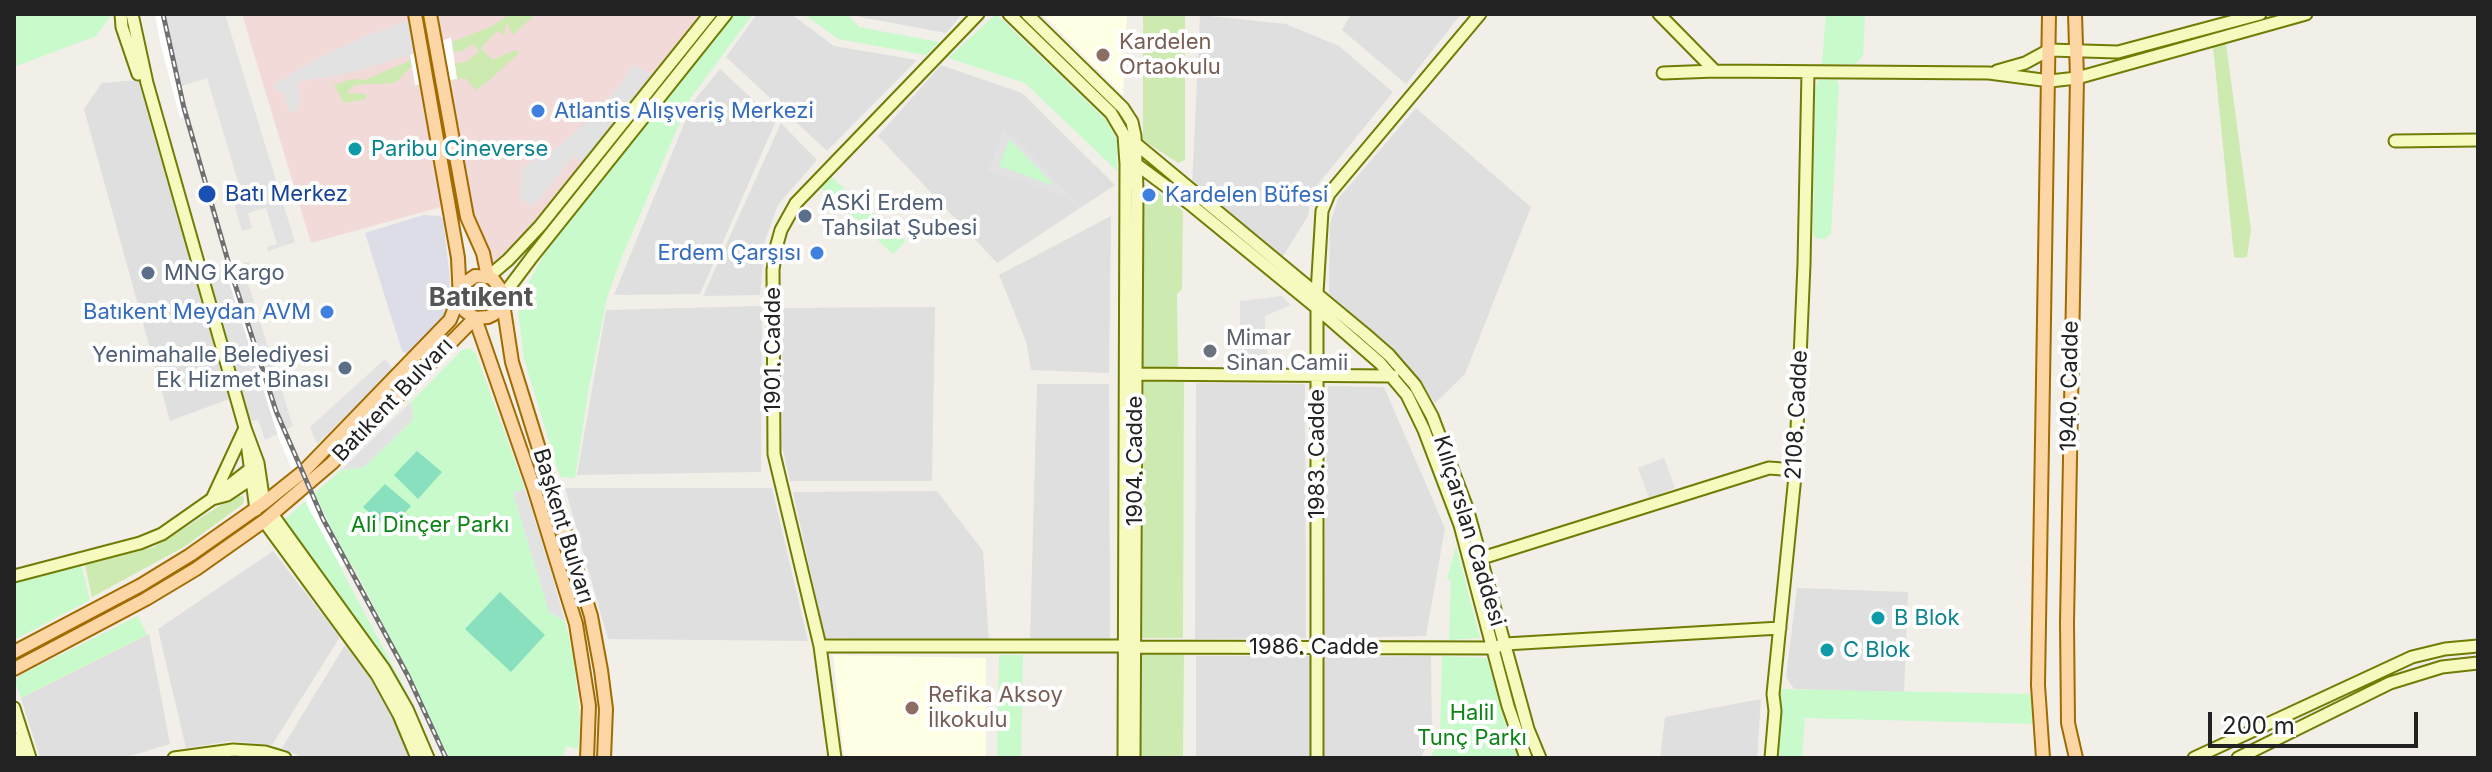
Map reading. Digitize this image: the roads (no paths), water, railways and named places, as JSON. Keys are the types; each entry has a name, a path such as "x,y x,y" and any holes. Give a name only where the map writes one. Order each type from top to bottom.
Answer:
{"main road":[{"path":"415,14 458,258 459,294 465,311 475,318"},
{"path":"430,14 467,217 483,253 488,277"},
{"name":"1940. Cadde","path":"2043,758 2038,685 2049,14"},
{"name":"1940. Cadde","path":"2075,14 2077,78 2067,622 2068,723 2076,758"},
{"path":"459,294 469,279 488,277 498,284 502,297"},
{"name":"Batıkent Bulvarı","path":"14,652 141,585 264,512 450,320 459,294"},
{"name":"Batıkent Bulvarı","path":"14,669 196,569 264,512 332,463 475,318 494,314 501,307 502,297"},
{"name":"Başkent Bulvarı","path":"502,297 512,362 594,631 606,709 604,758"},
{"name":"Başkent Bulvarı","path":"475,318 534,488 576,624 589,706 587,758"}],"street":[{"path":"121,14 137,74 147,83"},
{"path":"132,14 147,83 245,428 264,512 377,675 399,715 417,758"},
{"path":"488,277 540,226 710,14"},
{"name":"Batıkent Bulvarı","path":"502,297 726,14"},
{"name":"1901. Cadde","path":"835,758 820,646 774,454 773,270 776,248 781,230 796,203 978,14"},
{"path":"1009,14 1115,117 1130,143"},
{"path":"1027,14 1126,111 1132,122 1130,143"},
{"name":"1983. Cadde","path":"1317,758 1317,293 1322,211 1327,198 1480,14"},
{"path":"1659,14 1715,71"},
{"path":"1989,73 2011,68 2049,50 2129,50 2260,14"},
{"path":"1663,73 1989,73 2050,81 2077,78 2306,14"},
{"name":"2108. Cadde","path":"1771,758 1775,711 1773,694 1796,470 1808,72"},
{"path":"2395,141 2478,140"},
{"name":"1904. Cadde","path":"1124,758 1129,647 1130,143"},
{"name":"Kılıçarslan Caddesi","path":"1130,143 1389,355 1423,398 1452,466 1482,558 1516,733 1526,758"},
{"name":"Kılıçarslan Caddesi","path":"1131,164 1190,204 1317,308 1393,376 1414,407 1450,496 1540,758"},
{"path":"1130,374 1393,376"},
{"path":"212,499 245,428"},
{"path":"1482,558 1769,468 1796,470"},
{"path":"14,576 153,539 254,471"},
{"path":"264,512 384,669 407,709 428,758"},
{"name":"1986. Cadde","path":"820,646 1499,646 1780,628"},
{"path":"2194,758 2412,657 2445,649 2478,646"},
{"name":"1904. Cadde","path":"1129,647 1134,758"},
{"path":"2238,758 2390,683 2442,667 2478,663"},
{"path":"14,708 30,758"},
{"path":"14,739 20,758"},
{"path":"174,758 233,750 265,752 285,758"}],"railway":[{"path":"163,14 184,108 232,275 276,411 323,519 408,676 446,758"}],"place":[{"name":"Kardelen Ortaokulu","path":"1103,55"},
{"name":"Atlantis Alışveriş Merkezi","path":"538,111"},
{"name":"Paribu Cineverse","path":"355,149"},
{"name":"Batı Merkez","path":"207,194"},
{"name":"Kardelen Büfesi","path":"1149,195"},
{"name":"ASKİ Erdem Tahsilat Şubesi","path":"805,216"},
{"name":"Erdem Çarşısı","path":"817,253"},
{"name":"MNG Kargo","path":"148,273"},
{"name":"Batıkent Meydan AVM","path":"327,312"},
{"name":"Mimar Sinan Camii","path":"1210,351"},
{"name":"Yenimahalle Belediyesi Ek Hizmet Binası","path":"345,368"},
{"name":"B Blok","path":"1878,618"},
{"name":"C Blok","path":"1827,650"},
{"name":"Refika Aksoy İlkokulu","path":"912,708"}],"district":[{"name":"Batıkent","path":"481,298"}],"park label":[{"name":"Ali Dinçer Parkı","path":"430,525"},
{"name":"Halil Tunç Parkı","path":"1472,726"}]}
